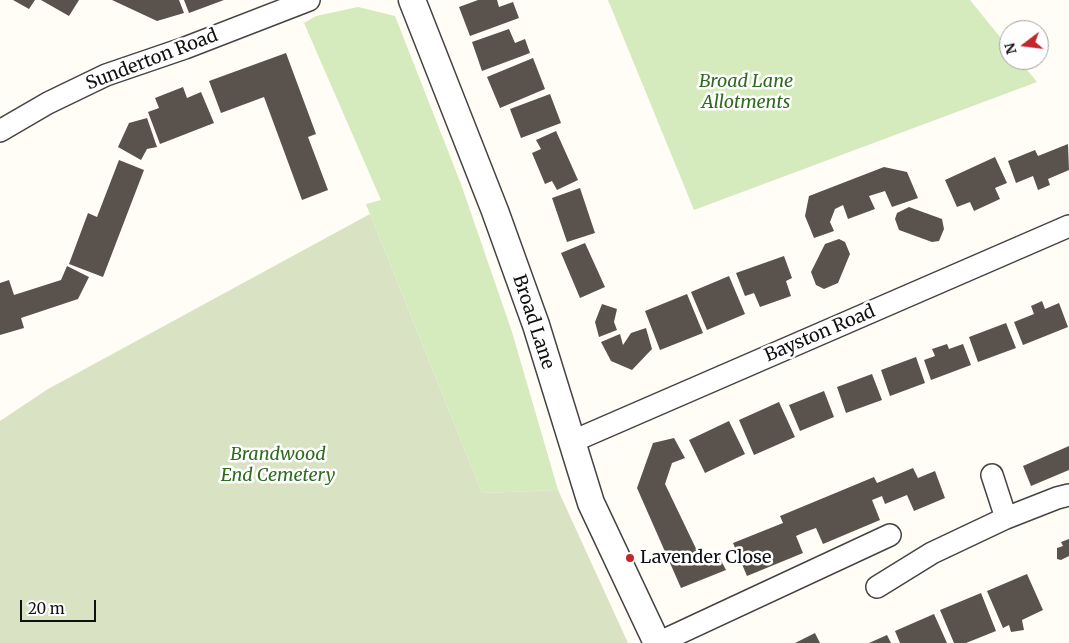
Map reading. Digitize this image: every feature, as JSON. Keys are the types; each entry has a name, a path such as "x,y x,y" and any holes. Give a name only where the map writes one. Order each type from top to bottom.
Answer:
{"street":[{"name":"Sunderton Road","path":"0,131 106,75 186,48 309,0"},
{"name":"Broad Lane","path":"412,0 523,290 591,503 658,643"},
{"name":"Bayston Road","path":"571,442 1069,226"},
{"path":"992,475 1006,518"},
{"path":"877,587 932,553 1006,518 1069,495"},
{"path":"658,643 890,535"}],"green space":[{"name":"Broad Lane Allotments","path":"608,0 970,0 999,36 999,70 1027,70 1037,82 694,210"},
{"path":"358,7 395,16 461,184 512,332 558,490 482,493 366,204 381,200 304,23 316,16"},
{"name":"Brandwood End Cemetery","path":"370,214 482,493 558,490 628,643 0,643 0,421 48,389"}],"building":[{"path":"13,0 35,0 29,9"},
{"path":"41,0 79,0 69,16"},
{"path":"112,0 179,0 184,13 157,21"},
{"path":"184,0 224,0 189,13"},
{"path":"478,0 497,0 499,7 513,2 519,18 470,36 459,7"},
{"path":"509,29 515,43 525,39 530,53 482,71 472,42"},
{"path":"286,53 316,134 308,137 328,190 302,200 264,97 221,113 209,81"},
{"path":"533,58 545,89 500,108 487,77"},
{"path":"183,87 187,98 201,92 214,123 160,144 148,112 159,108 155,98"},
{"path":"550,94 561,123 521,138 510,109"},
{"path":"147,118 157,147 147,149 141,160 118,147 129,123"},
{"path":"556,131 578,180 557,190 552,181 545,184 532,153 541,149 536,140"},
{"path":"1068,144 1069,170 1048,179 1050,185 1038,190 1033,176 1016,183 1008,161 1035,150 1038,156"},
{"path":"995,157 1007,183 995,188 1000,199 974,211 970,202 957,207 945,180"},
{"path":"119,160 144,170 103,277 69,264 88,213 97,217"},
{"path":"884,167 907,172 918,198 892,207 885,191 869,196 875,209 848,219 843,205 835,209 830,222 834,231 814,238 805,216 809,196"},
{"path":"580,188 595,233 567,242 552,198"},
{"path":"909,207 942,219 944,229 939,241 932,242 899,230 895,219 897,213"},
{"path":"839,239 845,242 850,254 838,283 824,289 816,285 811,272 825,244"},
{"path":"585,243 605,287 580,298 561,253"},
{"path":"784,256 792,278 786,281 791,296 760,307 754,293 745,296 736,273"},
{"path":"67,266 89,277 78,299 21,318 24,328 0,335 0,283 9,280 14,295 61,280"},
{"path":"729,276 745,314 707,330 691,292"},
{"path":"687,294 703,333 660,350 645,311"},
{"path":"1042,301 1045,309 1059,303 1068,327 1023,345 1014,322 1034,314 1031,306"},
{"path":"602,304 617,309 614,322 617,330 599,337 595,322"},
{"path":"1006,323 1016,348 978,362 969,337"},
{"path":"646,328 652,349 632,370 611,361 601,342 620,334 623,345 631,333"},
{"path":"947,344 949,349 963,344 971,365 931,380 924,360 935,356 932,349"},
{"path":"916,357 925,383 890,396 881,370"},
{"path":"872,374 882,400 846,413 837,387"},
{"path":"824,391 834,417 800,431 789,405"},
{"path":"779,402 795,437 754,455 739,420"},
{"path":"729,421 745,454 705,473 689,440"},
{"path":"674,438 685,458 672,463 665,484 701,559 717,553 726,570 681,588 637,488 653,443"},
{"path":"1069,446 1069,470 1031,486 1023,466"},
{"path":"913,468 918,478 935,471 945,498 914,511 907,495 885,504 882,496 872,500 880,520 823,544 816,528 805,532 796,536 803,553 747,576 733,543 783,523 780,516 874,477 877,483"},
{"path":"1069,539 1069,556 1061,560 1057,559 1057,548 1063,546 1061,542"},
{"path":"1027,574 1043,610 1022,620 1024,630 1011,632 1009,625 1003,628 987,591"},
{"path":"981,593 996,631 966,643 954,643 940,610"},
{"path":"934,614 947,643 900,643 895,631"},
{"path":"815,633 820,643 795,643"},
{"path":"887,635 891,643 869,643"}],"place":[{"name":"Lavender Close","path":"630,558"}]}
